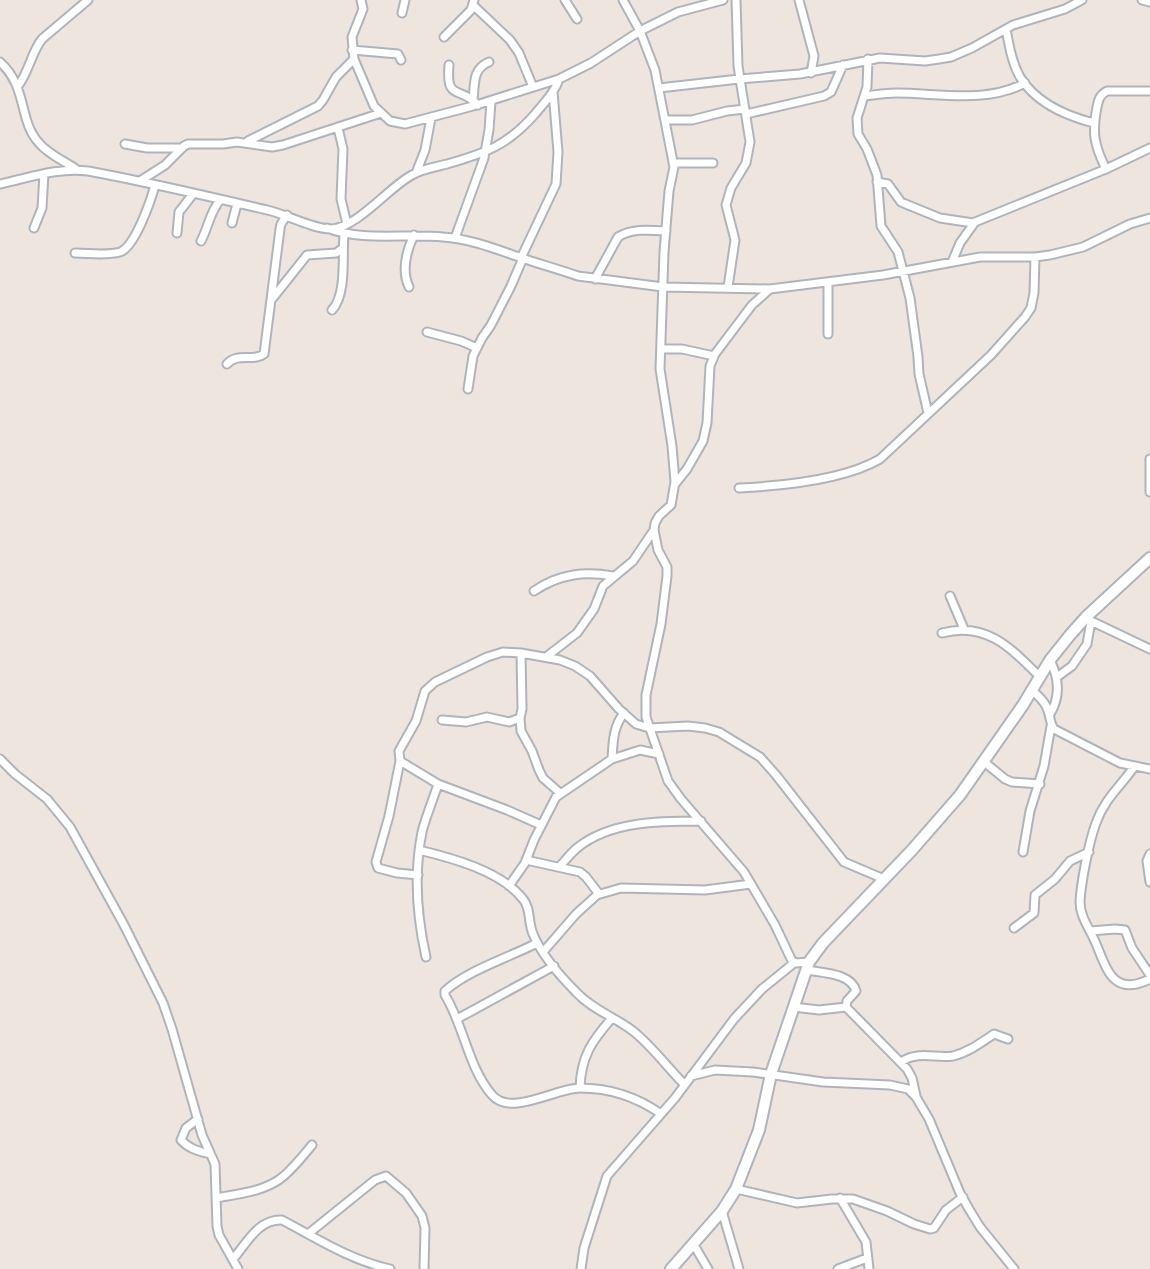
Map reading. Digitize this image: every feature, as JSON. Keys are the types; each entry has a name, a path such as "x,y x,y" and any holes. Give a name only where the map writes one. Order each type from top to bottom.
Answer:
{"street":[{"path":"18,86 42,39 88,0"},
{"path":"402,13 405,0"},
{"path":"565,0 577,19"},
{"path":"623,0 640,31 655,70 673,163 666,231 660,369 675,485 671,505 659,516 654,530 658,550 667,567 667,576 661,624 646,695 646,717 668,781 744,872 794,963 853,982 856,991 846,1007"},
{"path":"363,2 363,11 352,37 353,55 374,106 390,121 405,124 559,79 678,12 723,0"},
{"path":"728,287 735,240 726,205 749,152 749,127 739,79 736,0"},
{"path":"799,0 814,56 811,73"},
{"path":"659,88 811,73 868,59 925,61 951,57 1006,29 1082,0"},
{"path":"1142,0 1150,2"},
{"path":"444,37 465,17 473,3 510,40 533,87"},
{"path":"1006,29 1020,77 1036,95 1065,114 1094,123"},
{"path":"353,55 398,54 401,60"},
{"path":"247,142 318,106 353,55"},
{"path":"868,59 865,96 857,118 858,134 875,167 881,226 898,252 903,271 928,413"},
{"path":"0,62 13,75 29,125 38,142 76,169"},
{"path":"476,102 476,73 489,62"},
{"path":"13,75 29,64"},
{"path":"449,65 450,88 476,102"},
{"path":"665,120 692,120 727,111 745,112 824,96 831,92 843,65"},
{"path":"327,228 347,224 416,173 485,151 512,137 553,92 559,79"},
{"path":"865,96 895,93 981,95 1014,89 1025,83"},
{"path":"1106,169 1094,136 1094,123 1102,94 1107,91 1150,91"},
{"path":"468,389 473,356 511,286 556,184 558,152 553,92"},
{"path":"455,238 485,151 491,101"},
{"path":"140,181 165,165 188,144 247,142 272,147 381,113"},
{"path":"416,173 425,150 431,118"},
{"path":"338,128 343,149 341,199 347,224"},
{"path":"125,144 147,148 182,148"},
{"path":"877,182 888,184 901,202 908,205 940,218 973,223 1150,148"},
{"path":"673,163 713,163"},
{"path":"0,184 76,169 287,215 344,234 455,238 578,276 663,287 770,289 990,256 1035,257 1083,247 1130,224 1150,218"},
{"path":"34,228 42,208 44,174"},
{"path":"75,253 123,251 130,245 149,206 155,185"},
{"path":"177,233 179,212 193,194"},
{"path":"201,241 220,200"},
{"path":"232,223 237,204"},
{"path":"227,364 234,358 263,357 266,350 280,229 287,215"},
{"path":"952,262 973,223"},
{"path":"595,279 618,237 639,230 666,231"},
{"path":"332,310 341,293 344,234"},
{"path":"409,287 405,265 414,235"},
{"path":"271,301 307,255 336,253 343,248"},
{"path":"739,488 807,481 874,463 991,355 1025,317 1031,308 1034,293 1035,257"},
{"path":"828,282 828,334"},
{"path":"675,485 703,441 710,366 714,356 752,305 770,289"},
{"path":"427,332 477,348"},
{"path":"661,349 682,349 714,356"},
{"path":"1150,459 1150,492"},
{"path":"545,657 581,629 594,609 603,586 633,561 654,530"},
{"path":"671,1269 722,1211 736,1189 759,1130 771,1074 793,1007 808,966 823,943 960,795 1050,660 1150,558"},
{"path":"534,591 557,578 582,572 613,576"},
{"path":"950,596 964,629"},
{"path":"1089,619 1150,649"},
{"path":"1057,677 1072,666 1087,644 1089,619"},
{"path":"942,633 964,629 977,631 1016,653 1040,677"},
{"path":"418,875 387,871 378,868 376,862 392,805 399,751 416,721 427,688 503,652 545,657 575,666 590,676 636,724 649,728 688,726 719,732 760,757 844,862 884,879"},
{"path":"521,653 521,731 543,778 560,793"},
{"path":"1050,660 1057,677 1058,694 1050,714"},
{"path":"1023,852 1051,726 1046,705 1032,690"},
{"path":"612,759 614,736 624,713"},
{"path":"442,720 466,722 487,717 509,722 520,718"},
{"path":"1051,726 1120,763 1150,769"},
{"path":"509,886 526,860 550,807 560,793 612,759 640,750 659,754"},
{"path":"0,759 47,799 70,827 163,1003 216,1169 219,1235 238,1269"},
{"path":"400,761 438,784 541,825"},
{"path":"983,761 1012,782 1040,784"},
{"path":"1090,931 1125,930 1150,977 1133,986 1126,986 1110,975 1085,924 1080,906 1083,877 1096,821 1106,800 1134,767"},
{"path":"426,957 422,939 419,850 438,784"},
{"path":"559,867 585,843 609,831 665,822 701,821"},
{"path":"419,850 492,875 509,886 525,901 537,943 579,996 636,1033 684,1084"},
{"path":"1014,928 1034,913 1035,895 1055,879 1070,861 1089,852"},
{"path":"1150,854 1147,861 1150,882"},
{"path":"526,860 580,872 599,894"},
{"path":"543,952 576,914 599,894 621,888 705,890 751,884"},
{"path":"537,943 448,987 445,995 480,1076 503,1103 530,1101 564,1089 580,1088 629,1096 661,1114"},
{"path":"581,1269 584,1248 607,1176 661,1114 747,1004 794,963"},
{"path":"457,1019 554,966"},
{"path":"793,1007 819,1010 846,1007"},
{"path":"846,1007 901,1062 912,1078 916,1097 940,1142 963,1197 980,1227 1014,1269"},
{"path":"580,1088 589,1046 612,1018"},
{"path":"901,1062 919,1055 955,1055 978,1046 994,1034 1008,1039"},
{"path":"691,1076 715,1070 771,1074 823,1082 903,1087 916,1097"},
{"path":"198,1119 186,1128 181,1140 194,1149 210,1154"},
{"path":"216,1198 273,1183 287,1173 312,1145"},
{"path":"308,1234 375,1180 386,1176 406,1193 422,1216 425,1228 424,1269"},
{"path":"736,1189 797,1203 853,1199 930,1229 963,1197"},
{"path":"840,1198 866,1242 869,1269"},
{"path":"722,1211 739,1269"},
{"path":"233,1259 250,1236 269,1221 282,1220 362,1262 390,1269"},
{"path":"694,1245 705,1268"},
{"path":"838,1269 867,1258"}]}
